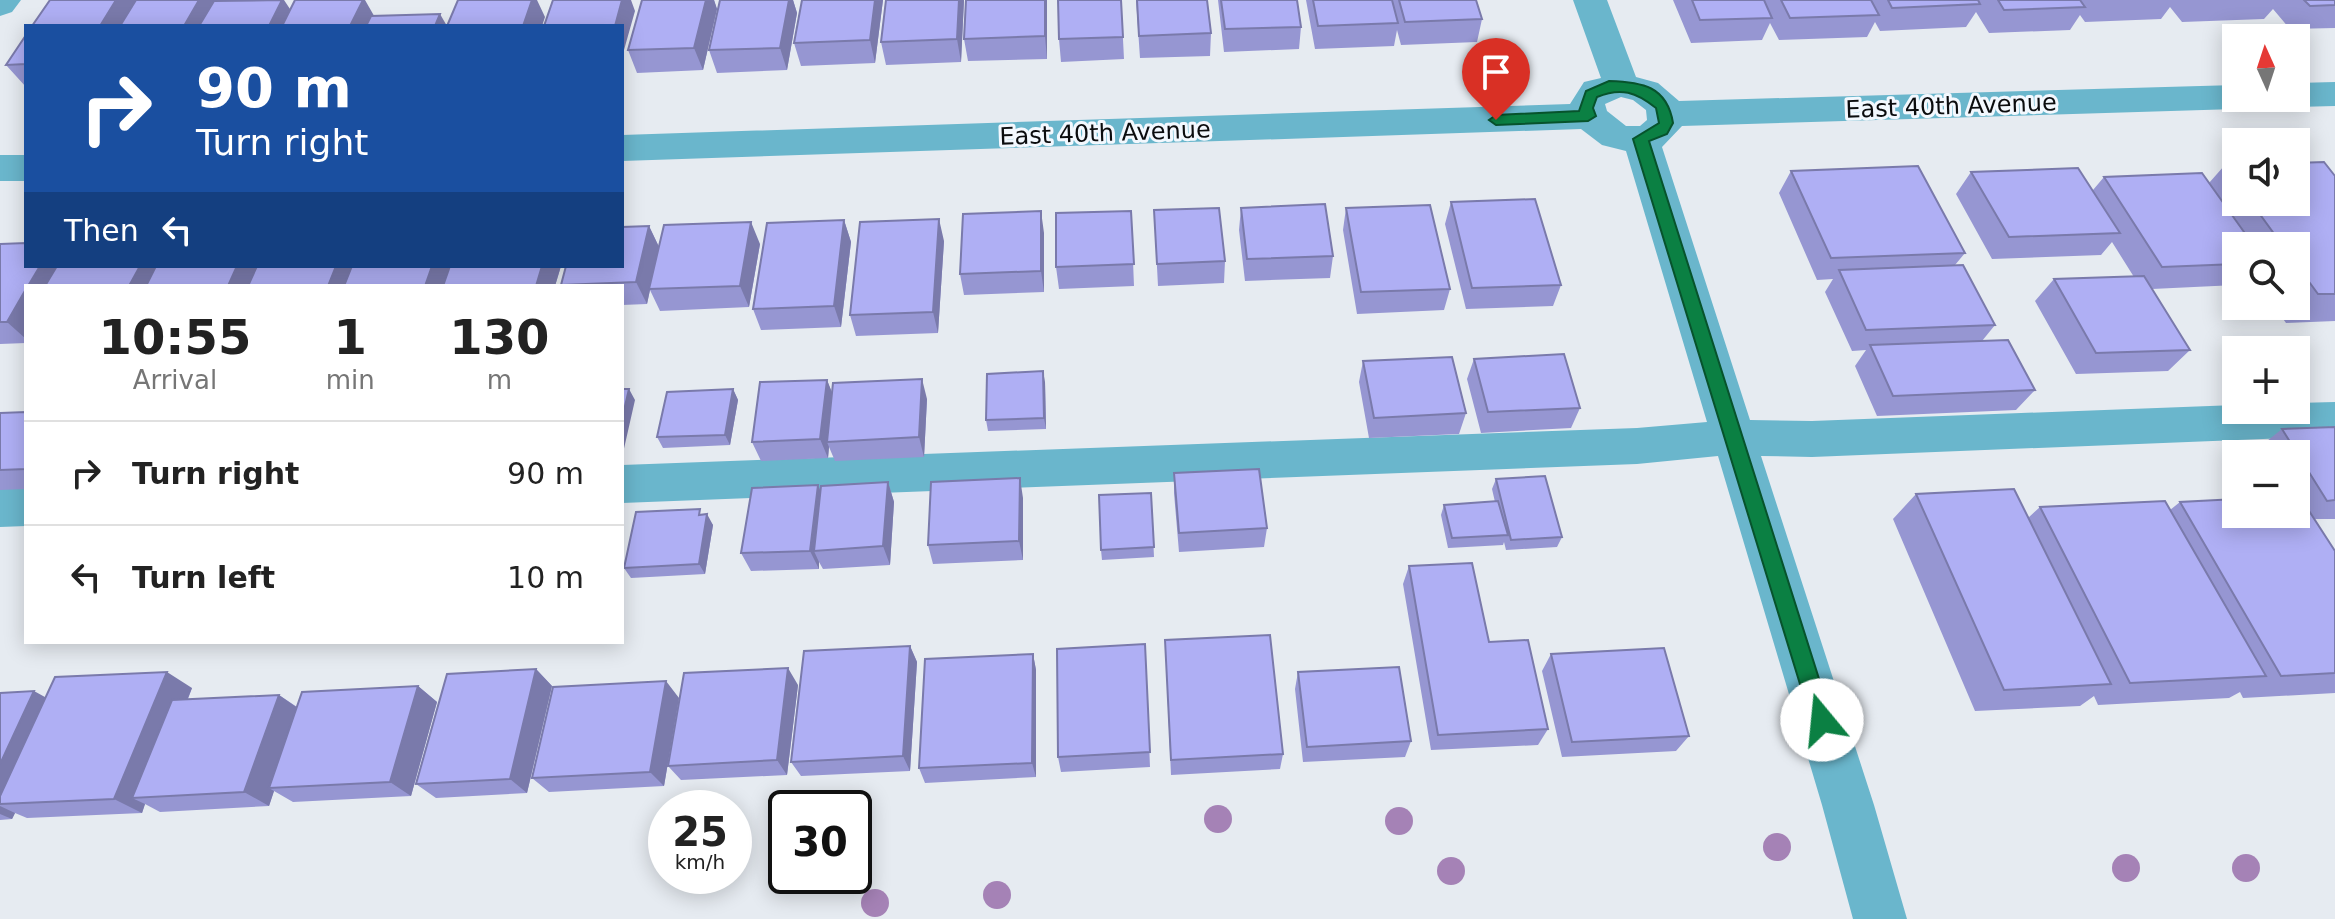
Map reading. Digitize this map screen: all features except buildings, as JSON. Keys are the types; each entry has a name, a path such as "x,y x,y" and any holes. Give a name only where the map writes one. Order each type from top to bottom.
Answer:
{"street":[{"path":"0,5 4,0"},
{"path":"1590,0 1621,85"},
{"path":"1588,116 1585,108 1591,94 1599,89 1621,85 1645,91 1663,105 1653,126 1734,437 1880,919"},
{"path":"2310,95 2335,94"},
{"name":"East 40th Avenue","path":"624,148 1588,116 1603,131 2222,98"},
{"path":"0,168 24,168"},
{"path":"624,484 1637,446 1734,437 1812,439 2335,419"},
{"path":"0,508 24,507"}],"route":[{"path":"1496,120 1588,116 1585,108 1591,94 1609,86 1621,85 1645,91 1663,105 1666,123 1652,136 1641,139 1822,720"}]}
